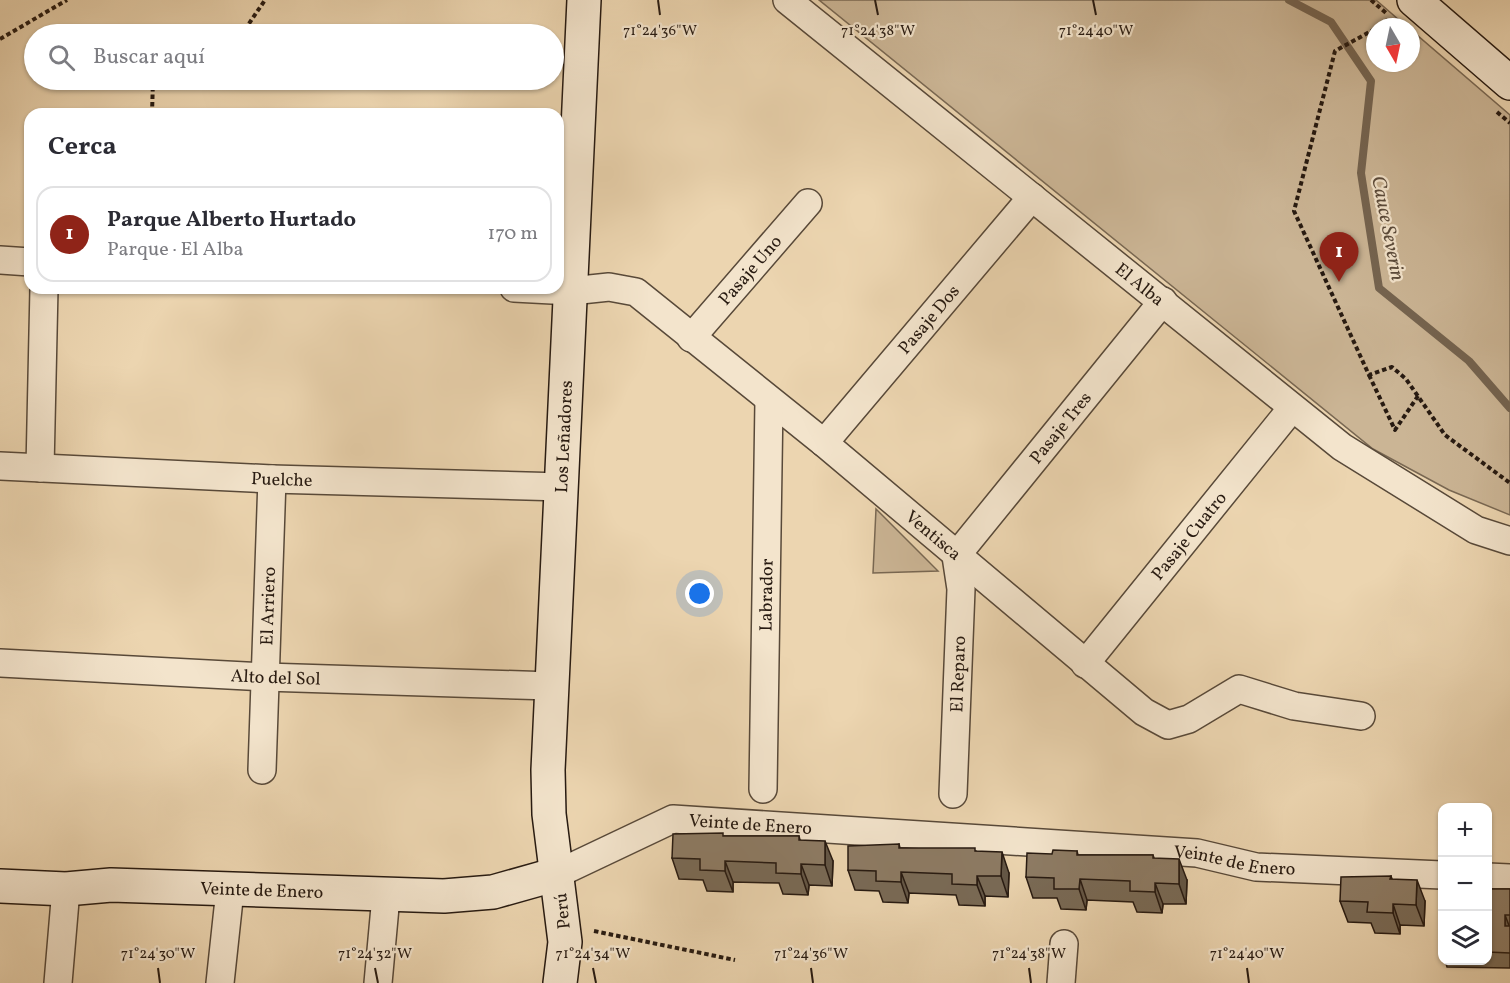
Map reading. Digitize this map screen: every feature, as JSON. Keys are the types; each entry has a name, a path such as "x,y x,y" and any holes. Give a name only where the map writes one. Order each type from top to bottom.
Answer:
{"street":[{"name":"Los Leñadores","path":"557,874 549,814 552,687 585,0"},
{"name":"El Alba","path":"787,0 1342,447 1476,530 1510,541"},
{"path":"1414,0 1510,83"},
{"name":"Pasaje Dos","path":"824,443 1032,197"},
{"name":"Pasaje Uno","path":"691,338 808,203"},
{"path":"0,260 24,262"},
{"name":"Ventisca","path":"564,291 609,287 636,292 824,443 1144,712 1168,725 1189,719 1239,688 1294,706 1361,716"},
{"path":"40,468 44,294"},
{"name":"Pasaje Tres","path":"956,556 1163,301"},
{"name":"Labrador","path":"763,789 769,401"},
{"name":"Pasaje Cuatro","path":"1085,663 1292,408"},
{"name":"Puelche","path":"0,466 272,479 563,487"},
{"name":"El Arriero","path":"262,770 272,479"},
{"name":"El Reparo","path":"953,794 961,589 956,556"},
{"name":"Alto del Sol","path":"0,663 265,677 552,687"},
{"name":"Veinte de Enero","path":"0,886 66,889 111,885 386,896 444,896 493,892 557,874 673,819 1197,853 1256,867 1438,875"},
{"name":"Perú","path":"557,874 565,942 560,983"},
{"path":"1492,877 1510,878"},
{"path":"58,983 66,889"},
{"path":"220,983 230,890"},
{"path":"378,983 386,896"},
{"path":"1061,983 1064,944"}],"path":[{"path":"26,24 67,0"},
{"path":"249,24 265,0"},
{"path":"1371,0 1390,18"},
{"path":"0,39 24,25"},
{"path":"1366,34 1335,51 1294,211 1395,430 1418,396"},
{"path":"152,108 153,90"},
{"path":"1369,375 1392,367 1406,380 1445,435 1510,483"},
{"path":"564,925 735,960"}],"shaded area":[{"path":"819,0 1376,0 1397,18 1366,18 1366,72 1420,72 1420,38 1510,115 1510,515 1449,490 1373,449"},
{"path":"876,509 938,571 873,573"}],"building":[{"path":"723,833 723,836 799,836 799,840 825,841 825,865 801,864 801,874 776,873 776,863 725,861 725,871 700,870 700,859 672,858 673,834"},
{"path":"899,844 899,848 975,848 975,851 1002,852 1001,876 977,876 977,885 952,884 952,874 901,872 901,882 876,881 876,871 848,870 848,846"},
{"path":"1053,850 1077,851 1077,855 1153,855 1153,858 1179,859 1179,884 1155,883 1155,892 1130,891 1130,881 1080,879 1079,889 1054,889 1054,878 1026,877 1027,853 1052,854"},
{"path":"1391,876 1390,879 1417,880 1416,905 1393,904 1393,913 1367,912 1368,902 1340,901 1341,877"},
{"path":"1492,889 1510,889 1510,915 1505,915 1505,926 1510,926 1510,953 1492,952"}],"waterway":[{"name":"Cauce Severin","path":"1289,0 1331,22 1371,81 1361,173 1379,288 1469,361 1510,408"}],"place":[{"name":"Parque Alberto Hurtado","path":"1339,282"}]}
